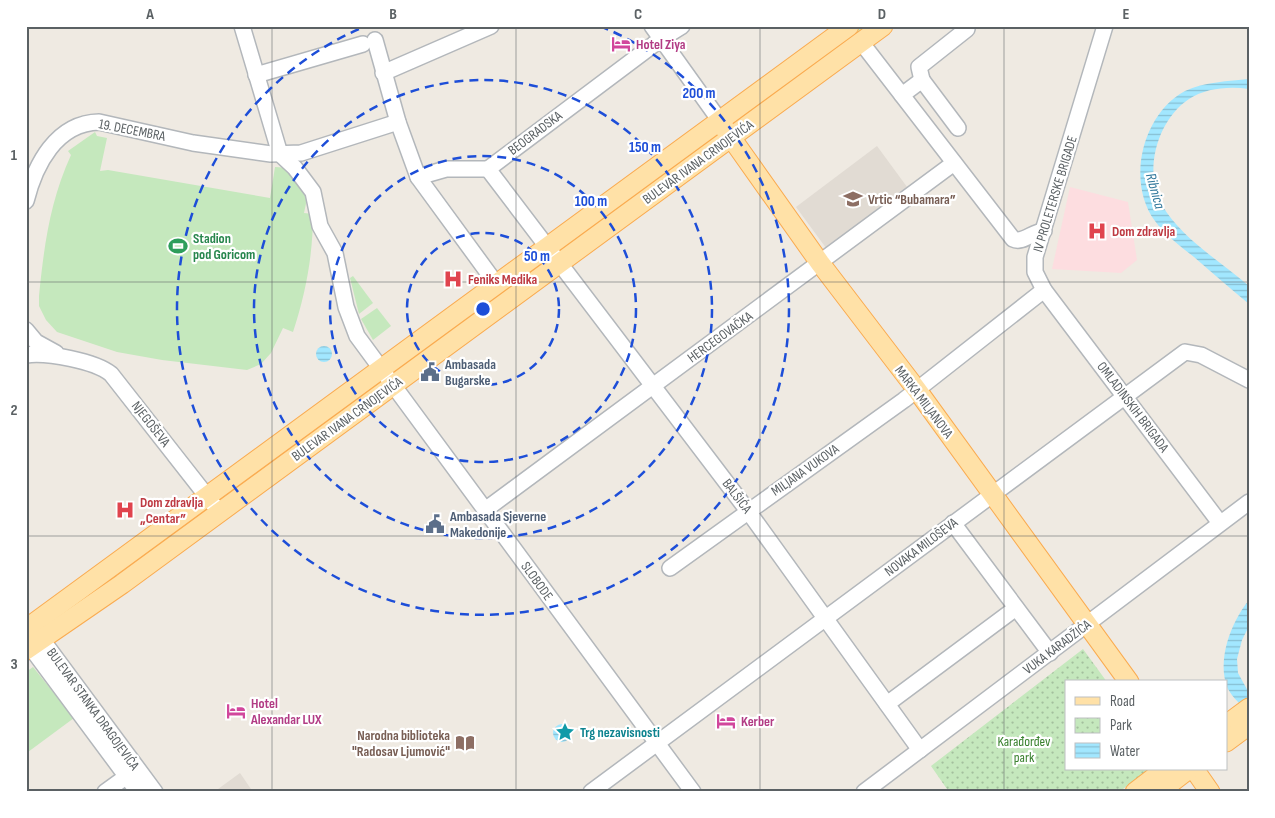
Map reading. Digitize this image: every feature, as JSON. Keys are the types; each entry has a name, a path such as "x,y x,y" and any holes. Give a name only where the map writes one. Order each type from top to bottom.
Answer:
{"main road":[{"name":"BULEVAR IVANA CRNOJEVIĆA","path":"30,636 208,497 849,26"},
{"name":"BULEVAR IVANA CRNOJEVIĆA","path":"30,636 61,628 883,26"},
{"name":"MARKA MILJANOVA","path":"720,122 820,263 917,390 1128,680"},
{"path":"1228,739 1240,721"},
{"path":"1135,792 1164,770"},
{"path":"1159,792 1188,770"},
{"path":"1195,770 1210,792"}],"street":[{"path":"242,26 280,154 295,168 313,192 320,226 335,253 346,307 354,329 366,352 381,370"},
{"path":"383,73 491,26"},
{"name":"BEOGRADSKA","path":"488,169 657,32 682,26"},
{"name":"IV PROLETERSKE BRIGADE","path":"1044,290 1034,266 1105,26"},
{"path":"958,128 922,80 920,67 966,28"},
{"path":"657,32 720,122"},
{"path":"256,75 369,42 383,73 418,177 498,285"},
{"path":"861,42 1012,239 1021,240 1044,231"},
{"path":"902,95 922,80"},
{"name":"19. DECEMBRA","path":"26,201 36,168 47,151 71,130 85,123 99,122 193,143 280,154 301,153 398,122"},
{"name":"HERCEGOVAČKA","path":"485,510 954,163"},
{"path":"418,177 446,169 488,169 548,248"},
{"name":"BALŠIĆA","path":"548,248 748,511 920,750"},
{"path":"917,390 1044,290"},
{"name":"OMLADINSKIH BRIGADA","path":"1044,290 1220,524"},
{"path":"26,330 39,344 67,358"},
{"path":"26,334 26,340"},
{"name":"NOVAKA MILOŠEVA","path":"591,792 826,620 953,523 1185,352 1201,355 1249,380"},
{"path":"26,355 67,358"},
{"name":"NJEGOŠEVA","path":"67,358 103,368 111,374 220,513"},
{"name":"SLOBODE","path":"381,370 485,510 573,639 657,743 693,792"},
{"name":"MILJANA VUKOVA","path":"670,568 917,390"},
{"name":"VUKA KARADŽIĆA","path":"864,792 1249,502"},
{"path":"953,523 1050,652"},
{"path":"887,704 1016,608"},
{"name":"BULEVAR STANKA DRAGOJEVIĆA","path":"30,636 132,773 155,792"},
{"path":"105,792 132,773"},
{"name":"BULEVAR STANKA DRAGOJEVIĆA","path":"132,773 138,792"}],"shaded area":[{"name":"Vrtic “Bubamara”","path":"877,146 910,191 829,252 796,207"},
{"name":"Dom zdravlja","path":"1070,187 1128,202 1137,260 1121,273 1052,269"},
{"path":"240,773 253,792 214,792"}],"green space":[{"path":"859,26 872,26 750,119 745,112"},
{"name":"Stadion pod Goricom","path":"95,132 97,136 107,138 100,171 108,170 270,198 275,167 290,168 308,194 304,213 313,214 310,259 302,303 293,332 283,328 271,353 261,364 247,370 162,360 117,352 57,332 46,320 39,306 39,296 43,259 53,207 71,155 68,151"},
{"path":"693,149 698,155 569,249 564,243"},
{"path":"541,260 545,266 410,364 406,358"},
{"path":"353,276 373,303 359,314 350,278"},
{"path":"377,308 391,326 373,340 361,319"},
{"name":"Karađorđev park","path":"1083,649 1106,680 1065,680 1065,770 1148,770 1119,792 949,792 931,766"},
{"path":"33,667 74,718 28,752 26,750 26,672"}],"water":[{"name":"Ribnica","path":"1249,79 1249,89 1226,88 1210,90 1196,95 1178,108 1161,133 1156,148 1154,177 1156,192 1170,217 1202,249 1249,286 1249,304 1159,226 1146,205 1141,187 1140,169 1143,150 1149,132 1158,116 1170,102 1192,88 1217,82"},
{"path":"321,346 327,346 332,351 330,360 321,362 316,357 316,351"},
{"path":"1249,600 1249,626 1242,640 1237,659 1238,673 1249,693 1249,712 1228,689 1228,680 1226,680 1224,666 1227,642 1242,609"},
{"path":"562,724 568,727 571,733 568,739 562,742 556,739 553,733 556,727"}],"place":[{"name":"Hotel Ziya","path":"621,44"},
{"name":"Vrtic “Bubamara”","path":"853,199"},
{"name":"Dom zdravlja","path":"1097,231"},
{"name":"Stadion pod Goricom","path":"178,246"},
{"name":"Feniks Medika","path":"453,279"},
{"name":"Ambasada Bugarske","path":"430,372"},
{"name":"Dom zdravlja „Centar”","path":"125,510"},
{"name":"Ambasada Sjeverne Makedonije","path":"435,524"},
{"name":"Hotel Alexandar LUX","path":"236,711"},
{"name":"Kerber","path":"726,721"},
{"name":"Trg nezavisnosti","path":"565,732"},
{"name":"Narodna biblioteka \"Radosav Ljumović\"","path":"465,743"}]}
